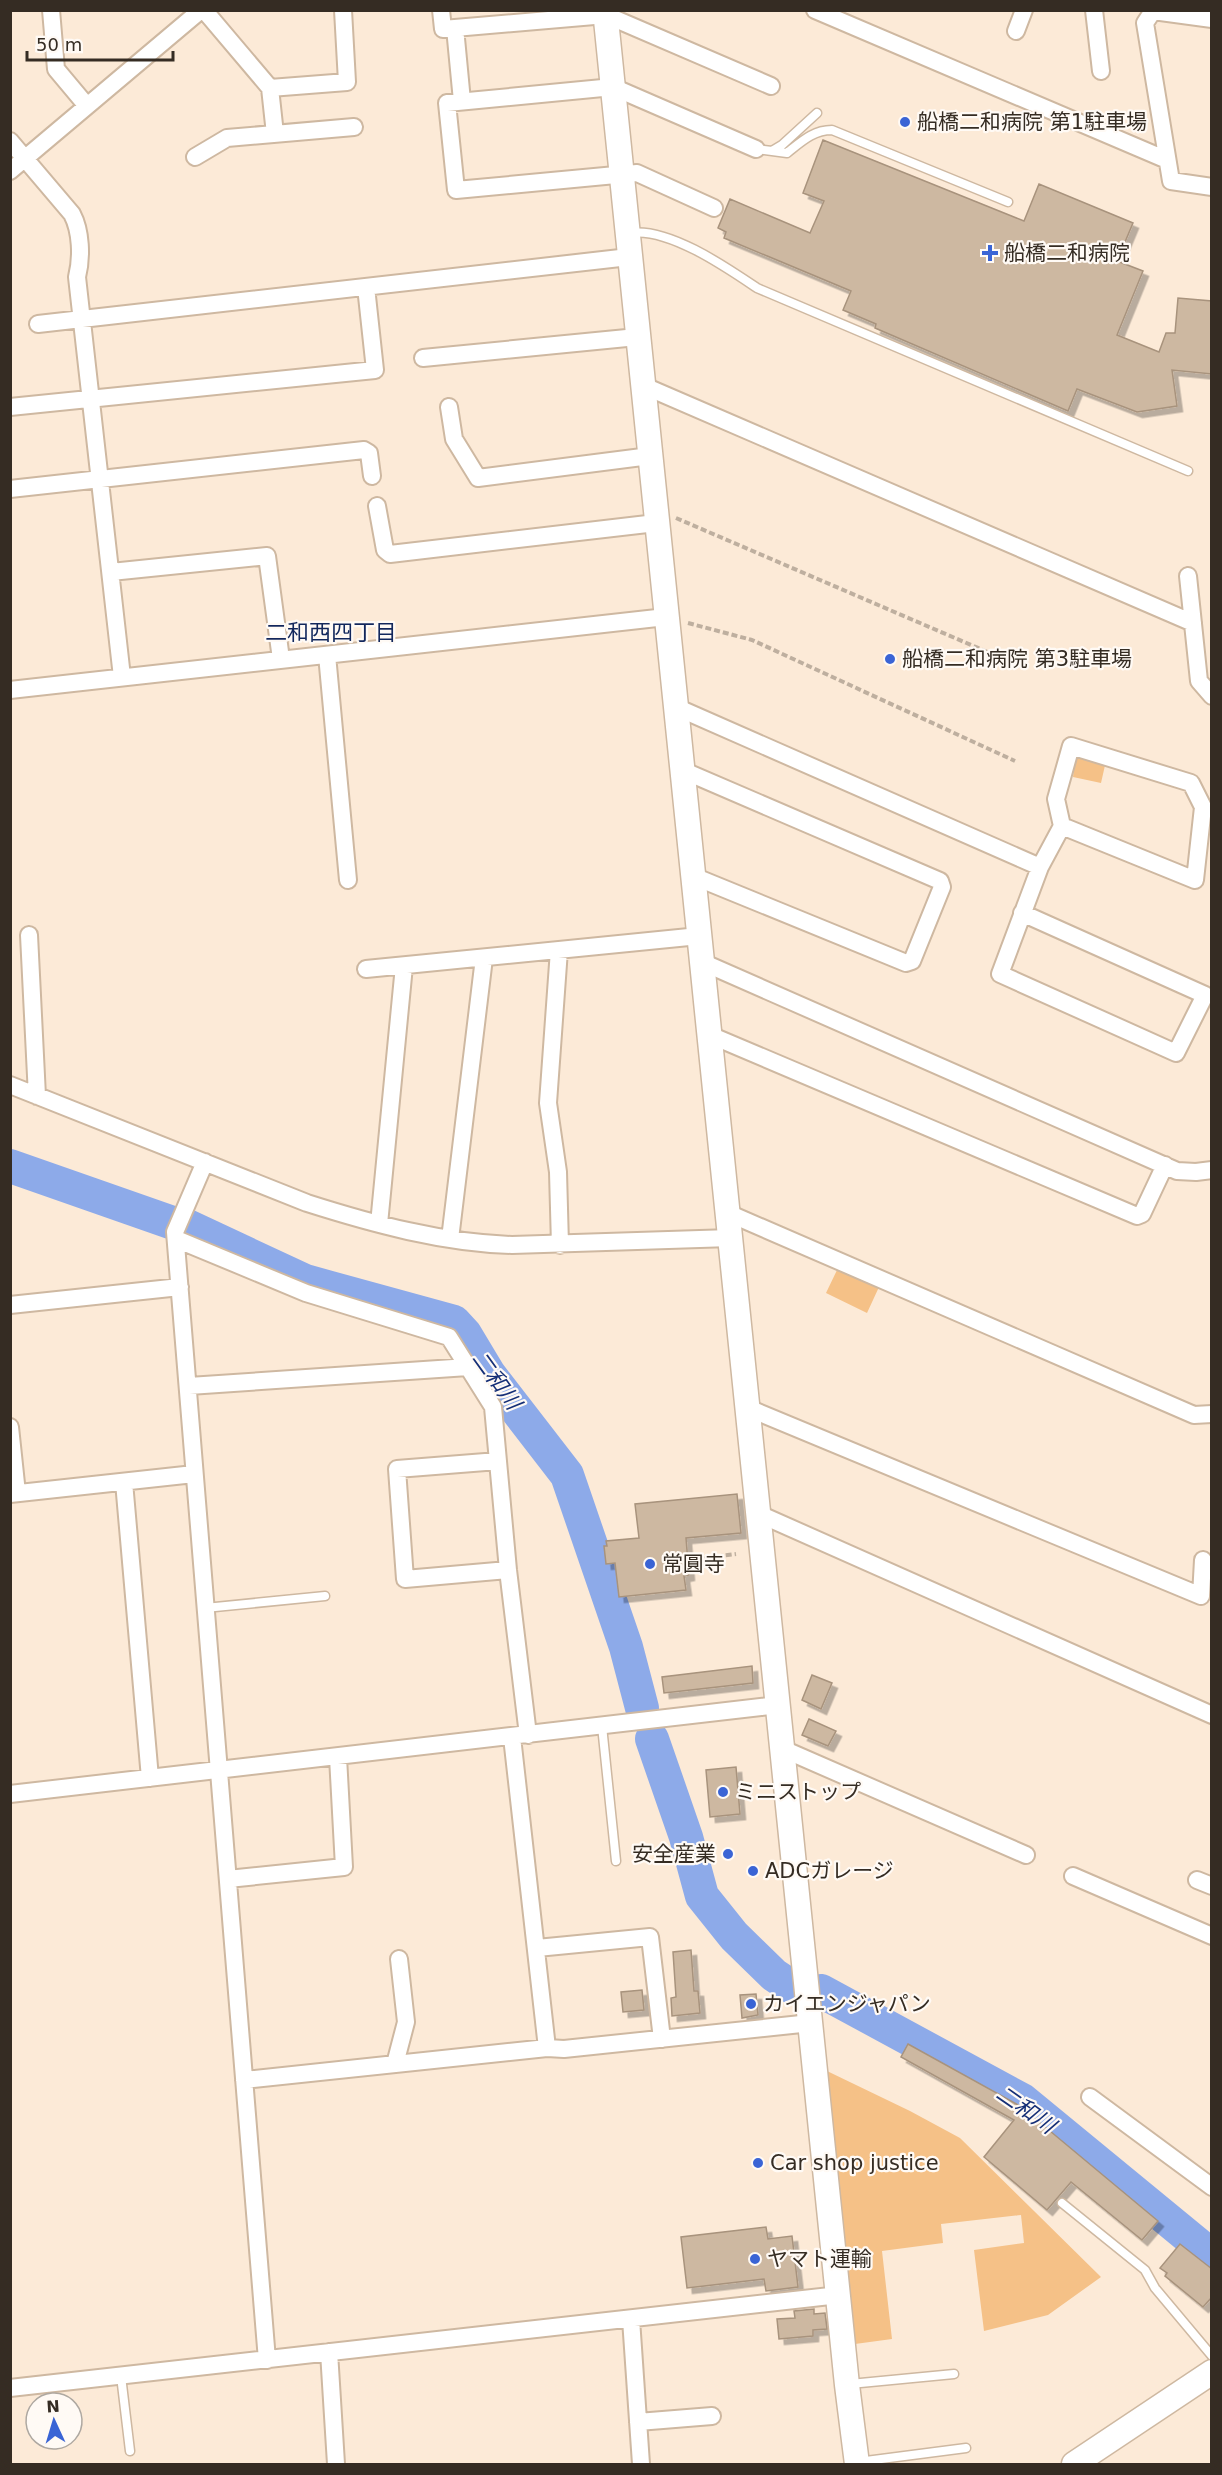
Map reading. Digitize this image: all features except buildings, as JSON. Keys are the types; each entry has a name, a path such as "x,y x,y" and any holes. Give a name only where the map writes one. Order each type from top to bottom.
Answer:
{"street":[{"path":"51,10 56,69 87,106"},
{"path":"10,171 202,10 270,88 275,134"},
{"path":"270,88 347,82 343,10"},
{"path":"441,10 443,29 606,13 771,86"},
{"path":"815,10 1167,160"},
{"path":"1016,31 1024,10"},
{"path":"1094,10 1101,71"},
{"path":"1212,19 1153,11 1145,23 1171,182 1212,187"},
{"path":"606,13 637,337 847,2385 857,2463"},
{"path":"455,28 462,101"},
{"path":"714,208 638,173 456,190 447,103 613,87 764,150"},
{"path":"195,158 227,138 354,127"},
{"path":"10,141 72,214 77,224 80,264 77,277 93,399 122,677"},
{"path":"38,324 366,287 628,245"},
{"path":"10,407 375,370 366,287"},
{"path":"423,358 637,337"},
{"path":"642,385 1193,623"},
{"path":"449,407 454,440 478,478 650,456"},
{"path":"10,489 364,450 369,453 372,476"},
{"path":"377,506 385,550 390,554 656,516"},
{"path":"111,572 267,556 281,660"},
{"path":"1188,576 1199,681 1212,696"},
{"path":"10,690 666,618"},
{"path":"327,655 348,880"},
{"path":"676,707 1040,867"},
{"path":"1022,913 1205,995 1176,1053 1000,974 1022,913 1040,867 1062,826 1056,799 1071,746 1191,783 1207,807 1195,880 1062,826"},
{"path":"682,770 939,881 942,887 912,961 906,963 693,876"},
{"path":"29,935 37,1096"},
{"path":"366,969 699,936"},
{"path":"559,950 548,1103 558,1172 560,1245"},
{"path":"450,1239 484,958"},
{"path":"702,962 1177,1171 1212,1170"},
{"path":"379,1224 404,966"},
{"path":"710,1035 1137,1216 1142,1214 1165,1165"},
{"path":"10,1085 307,1203 379,1224 450,1239 487,1244 560,1245 730,1238"},
{"path":"206,1162 178,1228 180,1287 267,2360"},
{"path":"728,1213 1194,1415 1212,1414"},
{"path":"178,1228 306,1293 449,1337 493,1407 547,2048"},
{"path":"10,1305 180,1287"},
{"path":"189,1386 468,1366"},
{"path":"748,1408 1201,1596 1203,1560"},
{"path":"10,1428 14,1493 194,1474"},
{"path":"498,1461 397,1469 405,1579 508,1570"},
{"path":"124,1482 150,1778"},
{"path":"759,1515 1212,1715"},
{"path":"10,1794 778,1705"},
{"path":"783,1749 1026,1855"},
{"path":"228,1880 344,1867 338,1757"},
{"path":"1073,1876 1212,1936"},
{"path":"537,1947 650,1937 662,2039"},
{"path":"395,2064 406,2022 399,1959"},
{"path":"244,2080 811,2023"},
{"path":"1090,2097 1212,2187"},
{"path":"10,2388 839,2295"},
{"path":"631,2319 641,2464"},
{"path":"329,2352 336,2464"},
{"path":"1085,2461 1212,2372"},
{"path":"638,2422 712,2416"}],"lane":[{"path":"764,150 782,145 818,113"},
{"path":"764,150 787,153 812,134 820,130 832,130 1008,202"},
{"path":"628,245 641,231 656,233 719,263 757,288 1188,471"},
{"path":"205,1608 325,1596"},
{"path":"602,1726 616,1861"},
{"path":"1062,2204 1145,2270 1155,2288 1212,2356"},
{"path":"847,2385 954,2374"},
{"path":"121,2376 130,2451"},
{"path":"857,2463 966,2448"}],"path":[{"path":"656,516 1006,660"},
{"path":"666,618 752,640 1016,761"},
{"path":"690,1560 736,1554"}],"shaded area":[{"path":"1084,755 1106,761 1101,783 1073,777 1075,759"},
{"path":"838,1268 879,1287 867,1313 826,1293"},
{"path":"827,2071 960,2138 1101,2277 1048,2315 984,2331 974,2250 1024,2243 1021,2215 941,2224 943,2243 882,2251 892,2339 855,2344"}],"waterway":[{"name":"二和川","path":"10,1166 170,1222"},
{"name":"二和川","path":"183,1224 305,1281 454,1322 465,1334 489,1374 567,1475 626,1647 642,1708"},
{"name":"二和川","path":"652,1739 686,1837 702,1896 734,1936 774,1975 792,1987"},
{"name":"二和川","path":"821,1991 1022,2100 1212,2256"}],"place":[{"name":"船橋二和病院 第1駐車場","path":"905,122"},
{"name":"船橋二和病院","path":"990,253"},
{"name":"船橋二和病院 第3駐車場","path":"890,659"},
{"name":"常圓寺","path":"650,1564"},
{"name":"ミニストップ","path":"723,1792"},
{"name":"安全産業","path":"728,1854"},
{"name":"ADCガレージ","path":"753,1871"},
{"name":"カイエンジャパン","path":"751,2004"},
{"name":"Car shop justice","path":"758,2163"},
{"name":"ヤマト運輸","path":"755,2259"}],"district":[{"name":"二和西四丁目","path":"331,632"}]}
